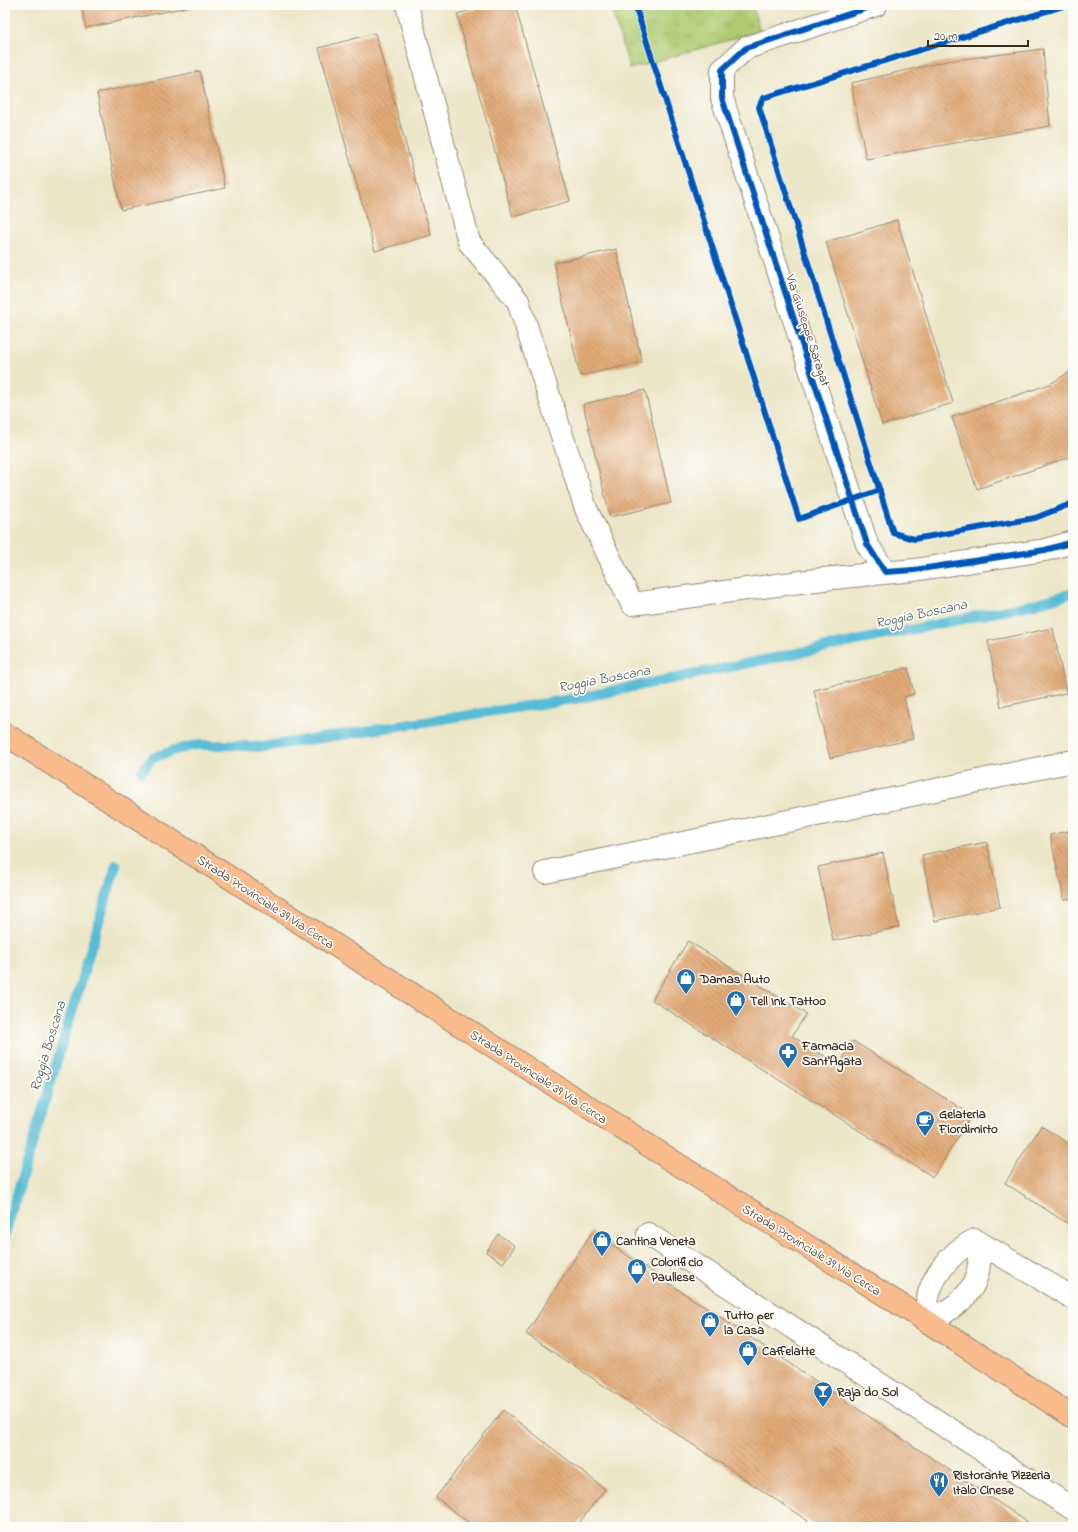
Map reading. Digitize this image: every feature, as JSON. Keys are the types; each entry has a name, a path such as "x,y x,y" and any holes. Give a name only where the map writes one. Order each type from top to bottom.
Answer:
{"main road":[{"name":"Strada Provinciale 39 Via Cerca","path":"5,734 1073,1416"}],"street":[{"path":"407,5 469,242 518,301 586,509 632,604 823,579 914,570 1045,550 1073,542"},
{"name":"Via Giuseppe Saragat","path":"876,5 746,48 722,70 722,98 866,544 885,572"},
{"path":"545,872 1073,761"},
{"path":"648,1234 1073,1508"},
{"path":"975,1240 980,1264 974,1283 969,1292 954,1307 928,1322 927,1303 930,1288 937,1274 948,1260 968,1243 975,1240"},
{"path":"975,1240 1073,1298"}],"green space":[{"path":"610,5 752,5 760,31 630,69"}],"building":[{"path":"81,5 191,5 192,6 86,28"},
{"path":"488,5 515,5 570,201 513,217 457,14"},
{"path":"375,33 431,235 375,251 319,48"},
{"path":"1043,49 1050,126 866,159 851,83 947,61"},
{"path":"200,71 225,188 121,210 97,93"},
{"path":"897,220 953,403 882,425 826,242"},
{"path":"616,249 642,362 580,376 554,263"},
{"path":"1073,370 1073,456 977,489 952,417 1050,384"},
{"path":"645,390 671,503 610,517 583,404"},
{"path":"1053,628 1066,693 1001,707 988,641"},
{"path":"908,668 914,694 904,697 913,739 830,758 814,690"},
{"path":"1073,830 1073,898 1064,900 1050,835"},
{"path":"987,842 1000,907 935,921 922,855"},
{"path":"883,853 899,927 833,941 818,867"},
{"path":"688,941 806,1014 792,1036 839,1065 853,1041 972,1115 933,1177 652,1000"},
{"path":"1041,1126 1073,1146 1073,1227 1005,1183"},
{"path":"592,1232 1035,1527 817,1527 526,1334"},
{"path":"498,1234 515,1246 503,1263 486,1252"},
{"path":"503,1410 605,1489 576,1527 474,1527 436,1497"}],"waterway":[{"name":"Roggia Boscana","path":"142,771 152,758 196,745 262,747 579,698 1031,605 1073,593"},
{"name":"Roggia Boscana","path":"5,1234 116,865"}],"cycle path":[{"path":"635,5 799,519 880,490"},
{"path":"876,5 746,48 722,70 722,98 867,544 885,572 914,570 1045,550 1073,542"},
{"path":"1067,5 763,98 759,107 893,533 914,539 1035,518 1073,503"}],"place":[{"name":"Damas Auto","path":"686,995"},
{"name":"Tell Ink Tattoo","path":"736,1017"},
{"name":"Farmacia Sant'Agata","path":"788,1069"},
{"name":"Gelateria Fiordimirto","path":"925,1137"},
{"name":"Cantina Veneta","path":"602,1257"},
{"name":"Colorificio Paullese","path":"637,1285"},
{"name":"Tutto per la Casa","path":"710,1338"},
{"name":"Caffelatte","path":"748,1367"},
{"name":"Raja do Sol","path":"823,1408"},
{"name":"Ristorante Pizzeria Italo Cinese","path":"939,1498"}]}
